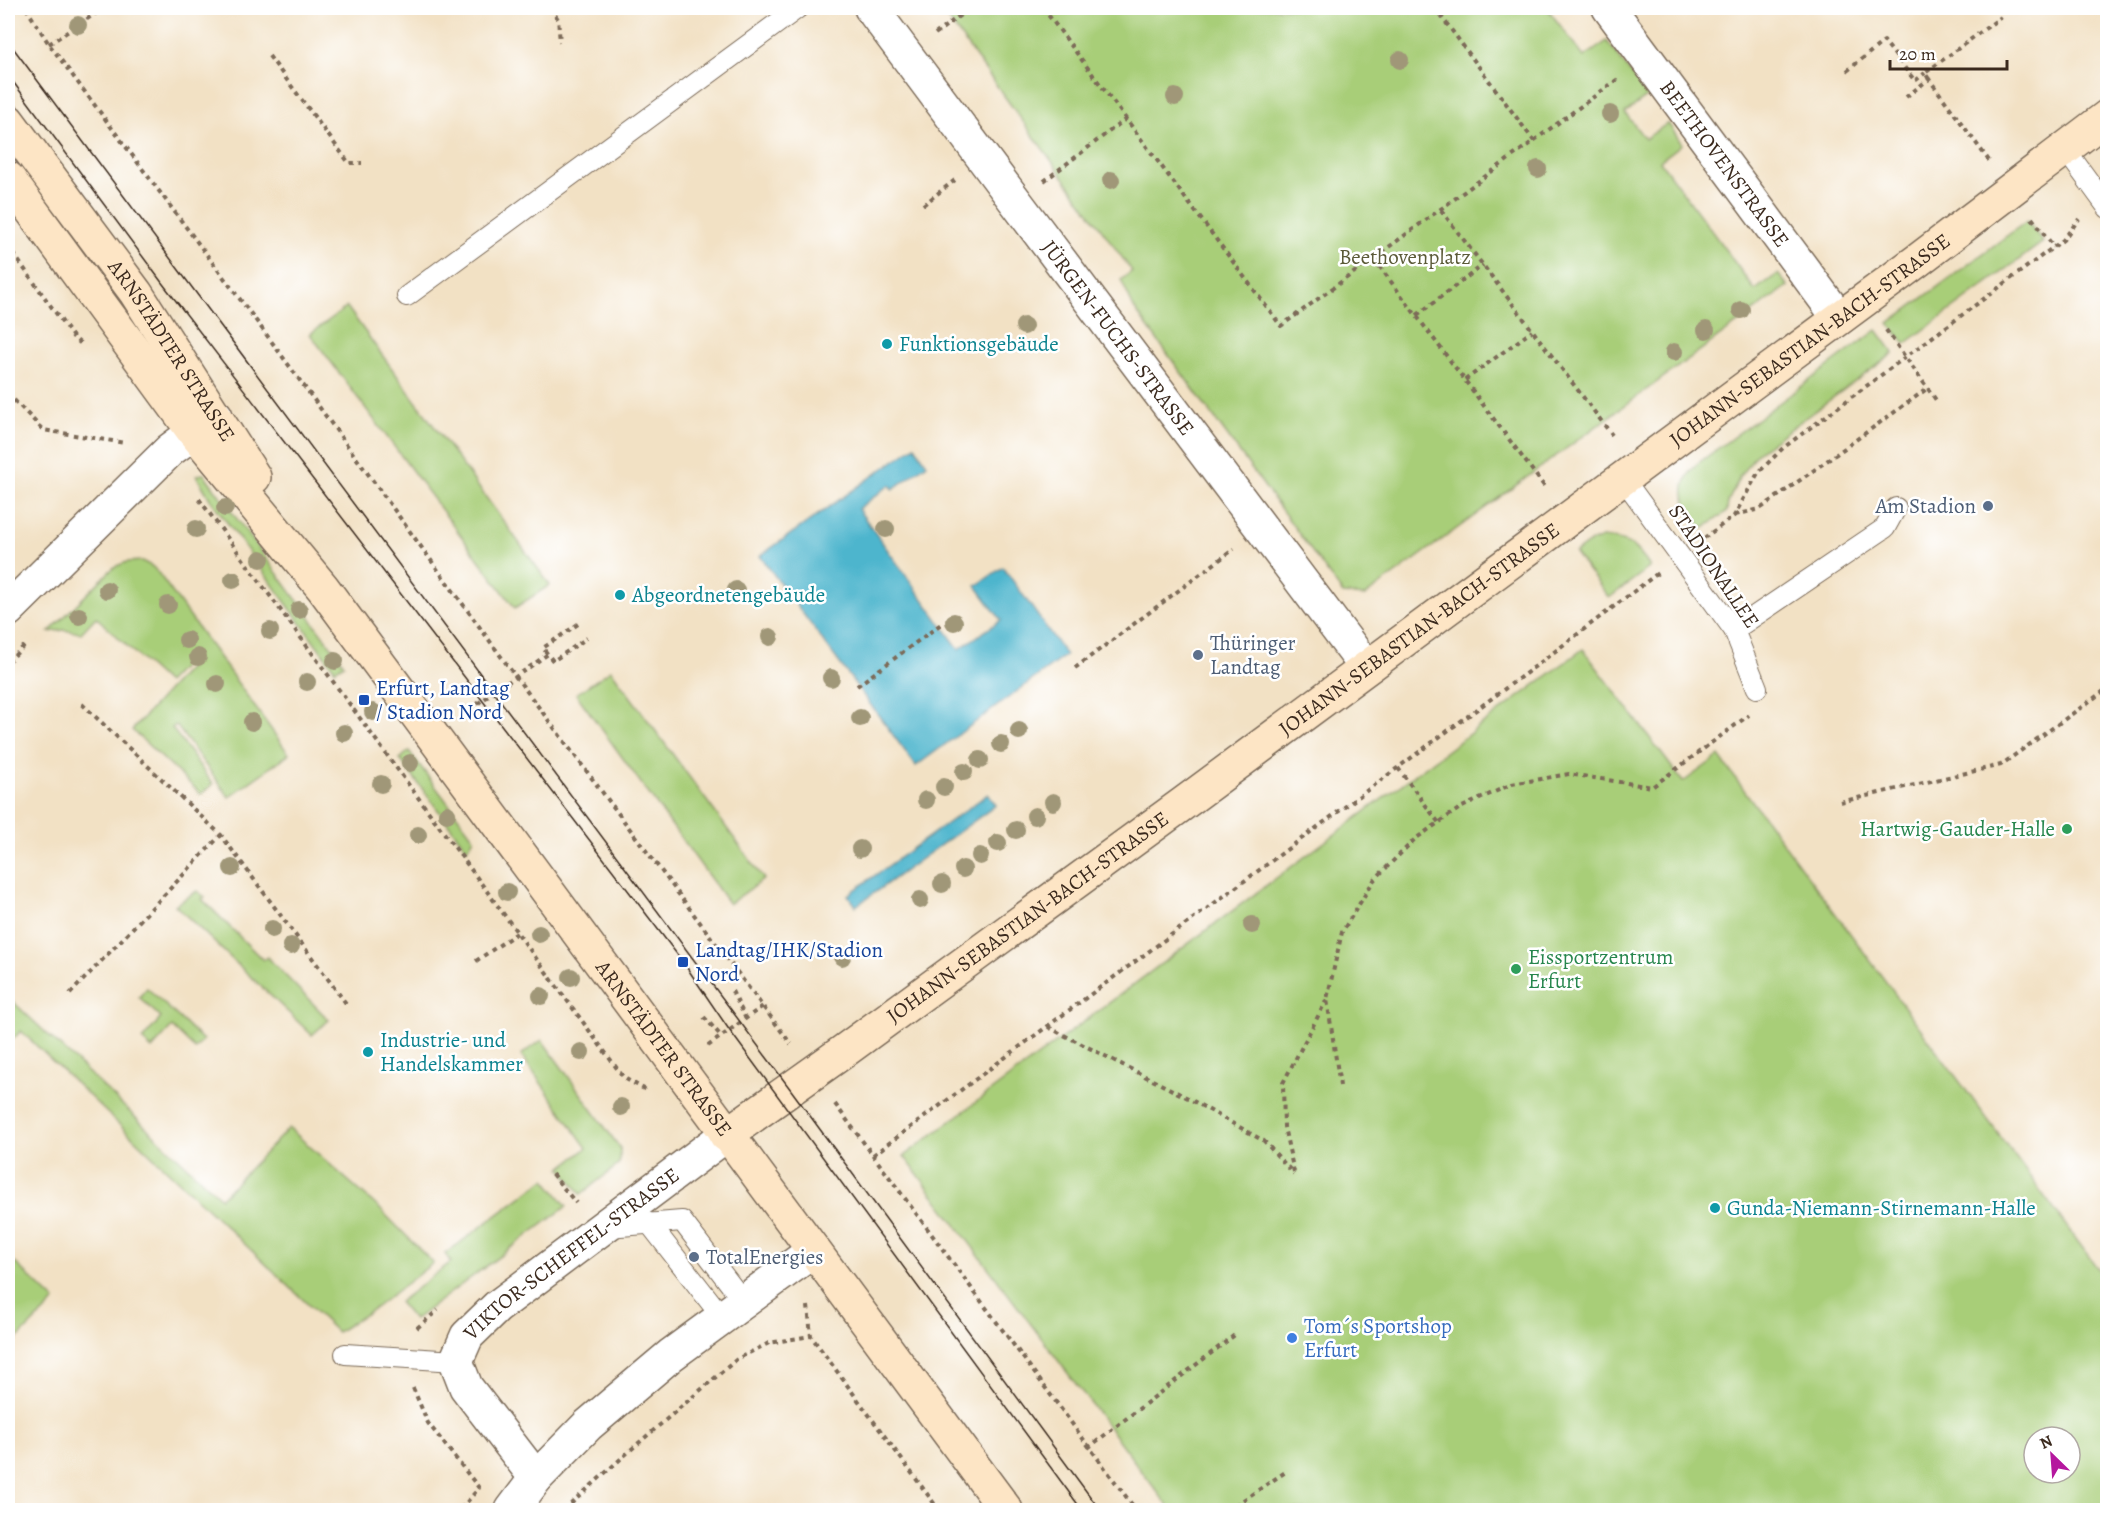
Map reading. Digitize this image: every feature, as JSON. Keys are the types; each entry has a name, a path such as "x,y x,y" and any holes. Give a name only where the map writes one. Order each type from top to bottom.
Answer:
{"main road":[{"name":"ARNSTÄDTER STRASSE","path":"8,121 136,293 193,432"},
{"name":"JOHANN-SEBASTIAN-BACH-STRASSE","path":"726,1135 863,1038 2065,149 2104,126"},
{"name":"ARNSTÄDTER STRASSE","path":"8,178 193,432 323,588 1006,1510"}],"street":[{"name":"JÜRGEN-FUCHS-STRASSE","path":"871,8 1366,667"},
{"name":"BEETHOVENSTRASSE","path":"1609,8 1851,309"},
{"path":"8,610 193,432"},
{"name":"VIKTOR-SCHEFFEL-STRASSE","path":"536,1478 466,1387 456,1361 467,1336 497,1307 726,1135"},
{"path":"512,1510 536,1478 588,1425 671,1355 813,1251"}],"lane":[{"path":"407,296 798,8"},
{"path":"2065,149 2104,203"},
{"name":"STADIONALLEE","path":"1622,477 1734,630 1757,688"},
{"path":"1734,630 1885,528 1896,508"},
{"path":"603,1228 682,1221 732,1309"},
{"path":"649,1223 732,1309"},
{"path":"345,1354 456,1361"}],"path":[{"path":"26,8 49,44 266,334 516,677 763,1006 722,1036 704,1017"},
{"path":"49,44 104,8"},
{"path":"550,8 558,19 560,42"},
{"path":"950,23 970,8"},
{"path":"1043,8 1281,326 1647,58"},
{"path":"1435,8 1534,141"},
{"path":"1846,70 1884,41 1915,81 2001,17"},
{"path":"269,56 349,163 362,163"},
{"path":"1925,73 2054,247"},
{"path":"1906,97 1929,79"},
{"path":"1057,171 1127,118"},
{"path":"1734,516 1758,473 1783,448 2063,240 2086,209 2104,203"},
{"path":"1441,210 1612,435"},
{"path":"1374,259 1544,486"},
{"path":"1417,315 1482,265"},
{"path":"1851,309 1906,358 1936,400"},
{"path":"1465,380 1532,330"},
{"path":"1136,1510 873,1155 1398,768 1734,516 1760,509 1928,388"},
{"path":"14,400 43,430 91,438"},
{"path":"193,432 202,505 624,1078 648,1090 654,1099"},
{"path":"1075,668 1233,549"},
{"path":"578,624 543,648 553,661 587,638"},
{"path":"857,686 940,624"},
{"path":"470,709 548,654"},
{"path":"1840,802 2001,765 2108,688"},
{"path":"82,704 221,835 348,1006"},
{"path":"1048,1027 1186,1097 1264,1141 1294,1174 1284,1127 1284,1083 1327,999 1342,932 1374,880 1414,839 1460,808 1512,784 1569,774 1652,787 1757,709"},
{"path":"1398,768 1438,822"},
{"path":"70,994 221,835"},
{"path":"476,961 517,933"},
{"path":"732,991 746,1018"},
{"path":"1327,999 1340,1086"},
{"path":"783,1272 807,1305 811,1336 939,1510"},
{"path":"1089,1448 1236,1334"},
{"path":"564,1510 633,1447 737,1359 769,1343 811,1336"},
{"path":"1228,1510 1287,1471"}],"green space":[{"name":"Beethovenplatz","path":"940,8 1547,8 1584,57 1607,41 1648,96 1625,113 1645,139 1668,123 1682,144 1660,161 1755,290 1778,274 1788,286 1365,596 1343,594 1134,308 1121,280 1132,271"},
{"path":"2027,221 2043,242 1905,344 1889,323"},
{"path":"347,307 550,585 515,608 310,334"},
{"path":"1877,330 1894,353 1757,453 1740,476 1728,502 1727,511 1703,529 1691,513 1684,497 1685,481 1697,464"},
{"path":"204,474 344,664 335,670 210,499 196,475"},
{"path":"1602,538 1618,540 1630,545 1650,567 1609,598 1575,553 1589,543"},
{"path":"142,561 153,567 159,574 289,754 229,797 176,725 172,728 213,784 201,794 132,730 192,664 188,661 167,683 96,617 81,633 64,630 49,632 114,567 127,562"},
{"name":"Eissportzentrum Erfurt","path":"1583,649 1683,782 1719,756 2107,1281 2107,1510 1171,1510 904,1156"},
{"path":"611,670 764,879 729,904 576,694"},
{"path":"409,751 474,838 467,849 400,759"},
{"path":"197,891 205,897 202,899 263,960 267,957 329,1020 312,1035 175,905"},
{"path":"147,988 203,1040 195,1049 172,1027 152,1049 142,1040 161,1018 139,997"},
{"path":"8,997 221,1198 289,1128 379,1208 433,1263 375,1308 337,1332 21,1031 8,1044"},
{"path":"542,1040 620,1148 620,1161 617,1166 581,1194 561,1168 587,1148 521,1055"},
{"path":"545,1179 567,1206 414,1320 399,1302 451,1262 445,1254"},
{"path":"8,1256 55,1301 8,1348"}],"water":[{"path":"915,446 927,464 893,489 890,485 858,509 959,649 1001,620 976,586 1003,567 1066,655 916,766 760,556"},
{"path":"988,794 996,805 856,906 848,895"}],"tram line":[{"path":"8,41 791,1090 1100,1510"},
{"path":"8,75 163,284 683,962 730,1031 1082,1510"}],"place":[{"name":"Funktionsgebäude","path":"887,344"},
{"name":"Am Stadion","path":"1988,506"},
{"name":"Abgeordnetengebäude","path":"620,595"},
{"name":"Thüringer Landtag","path":"1198,655"},
{"name":"Erfurt, Landtag / Stadion Nord","path":"364,700"},
{"name":"Hartwig-Gauder-Halle","path":"2067,829"},
{"name":"Landtag/IHK/Stadion Nord","path":"683,962"},
{"name":"Eissportzentrum Erfurt","path":"1516,969"},
{"name":"Industrie- und Handelskammer","path":"368,1052"},
{"name":"Gunda-Niemann-Stirnemann-Halle","path":"1715,1208"},
{"name":"TotalEnergies","path":"694,1257"},
{"name":"Tom´s Sportshop Erfurt","path":"1292,1338"}]}
